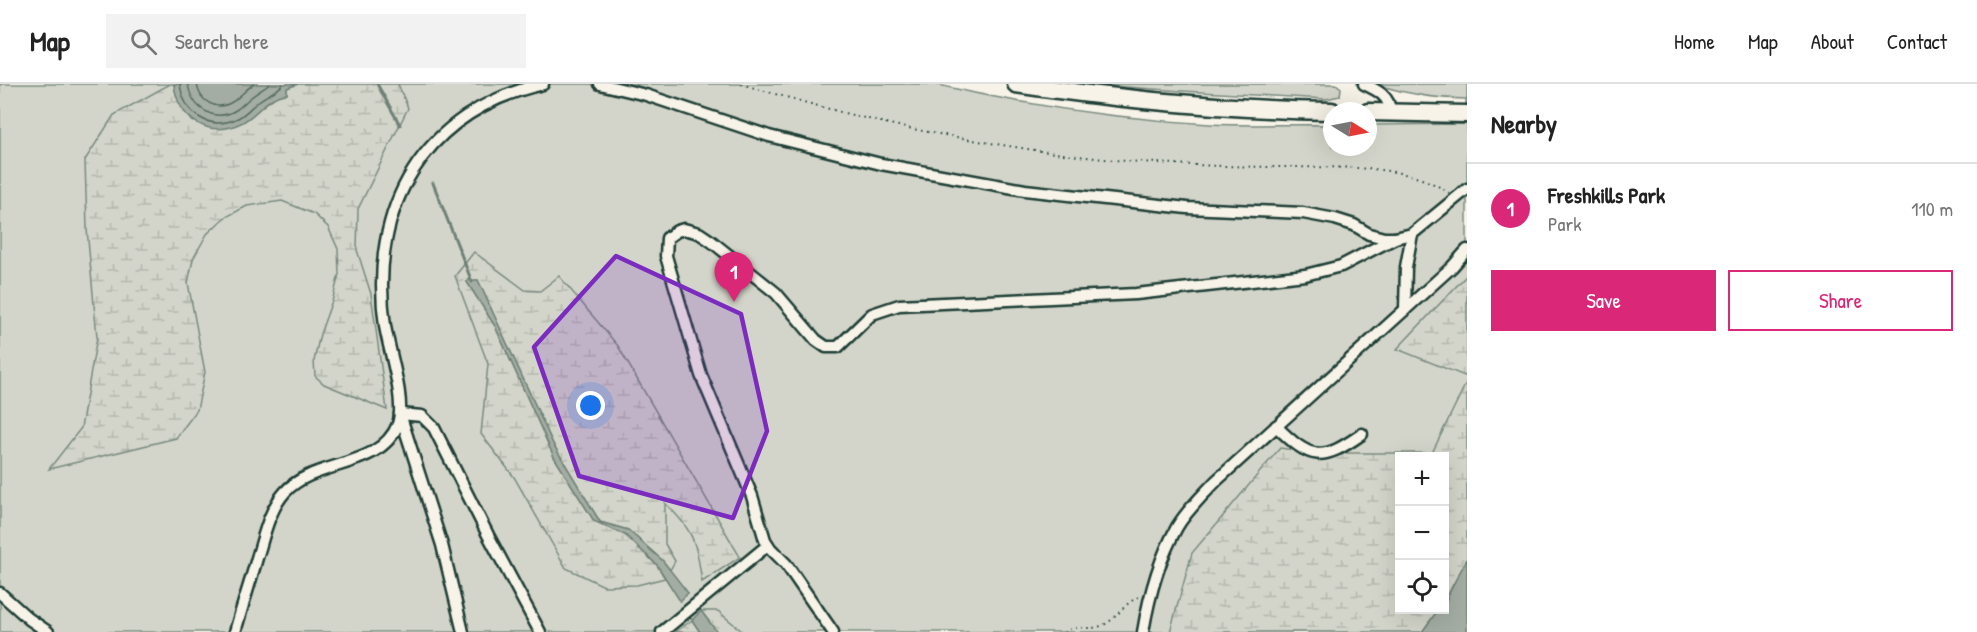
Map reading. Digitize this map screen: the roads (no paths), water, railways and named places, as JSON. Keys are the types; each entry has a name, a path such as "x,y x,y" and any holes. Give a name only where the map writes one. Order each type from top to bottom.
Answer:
{"highway":[{"path":"1016,84 1093,96 1183,105 1323,111"},
{"path":"1377,112 1462,114"}],"lane":[{"path":"463,632 442,545 400,414 396,377 385,326 382,286 384,251 394,207 415,166 431,146 462,117 483,104 501,96 543,84"},
{"path":"600,84 646,95 769,136 881,164 1025,190 1187,208 1303,213 1335,219 1377,236 1395,238"},
{"path":"1364,84 1379,91 1386,98 1390,112"},
{"path":"833,632 786,564 768,545 752,495 714,408 689,337 666,256 667,238 677,231 684,229 699,233 737,260 776,293 816,340 832,348 843,344 872,314 899,304 1136,294 1305,275 1341,266 1395,238 1412,234 1467,189"},
{"path":"1405,310 1406,267 1412,234"},
{"path":"1143,632 1151,596 1166,551 1178,526 1216,481 1452,267 1467,250"},
{"path":"235,632 266,527 279,500 294,484 309,474 377,450 392,434 400,414"},
{"path":"400,414 422,416 434,428 540,632"},
{"path":"1276,426 1302,450 1319,454 1339,450 1362,434"},
{"path":"662,632 768,545"},
{"path":"0,593 29,619 48,632"}],"water":[{"path":"174,84 298,84 287,88 287,94 274,98 241,123 217,129 197,123 188,116 177,96"},
{"path":"478,280 553,444 600,522 628,530 663,561 688,593 680,601 657,565 625,535 594,521 554,457 495,326 467,282"},
{"path":"1467,559 1467,632 1422,632 1435,614 1449,614 1450,591"},
{"path":"701,611 717,632 700,632 692,620"}],"waterway":[{"path":"377,84 400,125"},
{"path":"433,183 472,282"}],"place":[{"name":"Freshkills Park","path":"734,302"}]}
